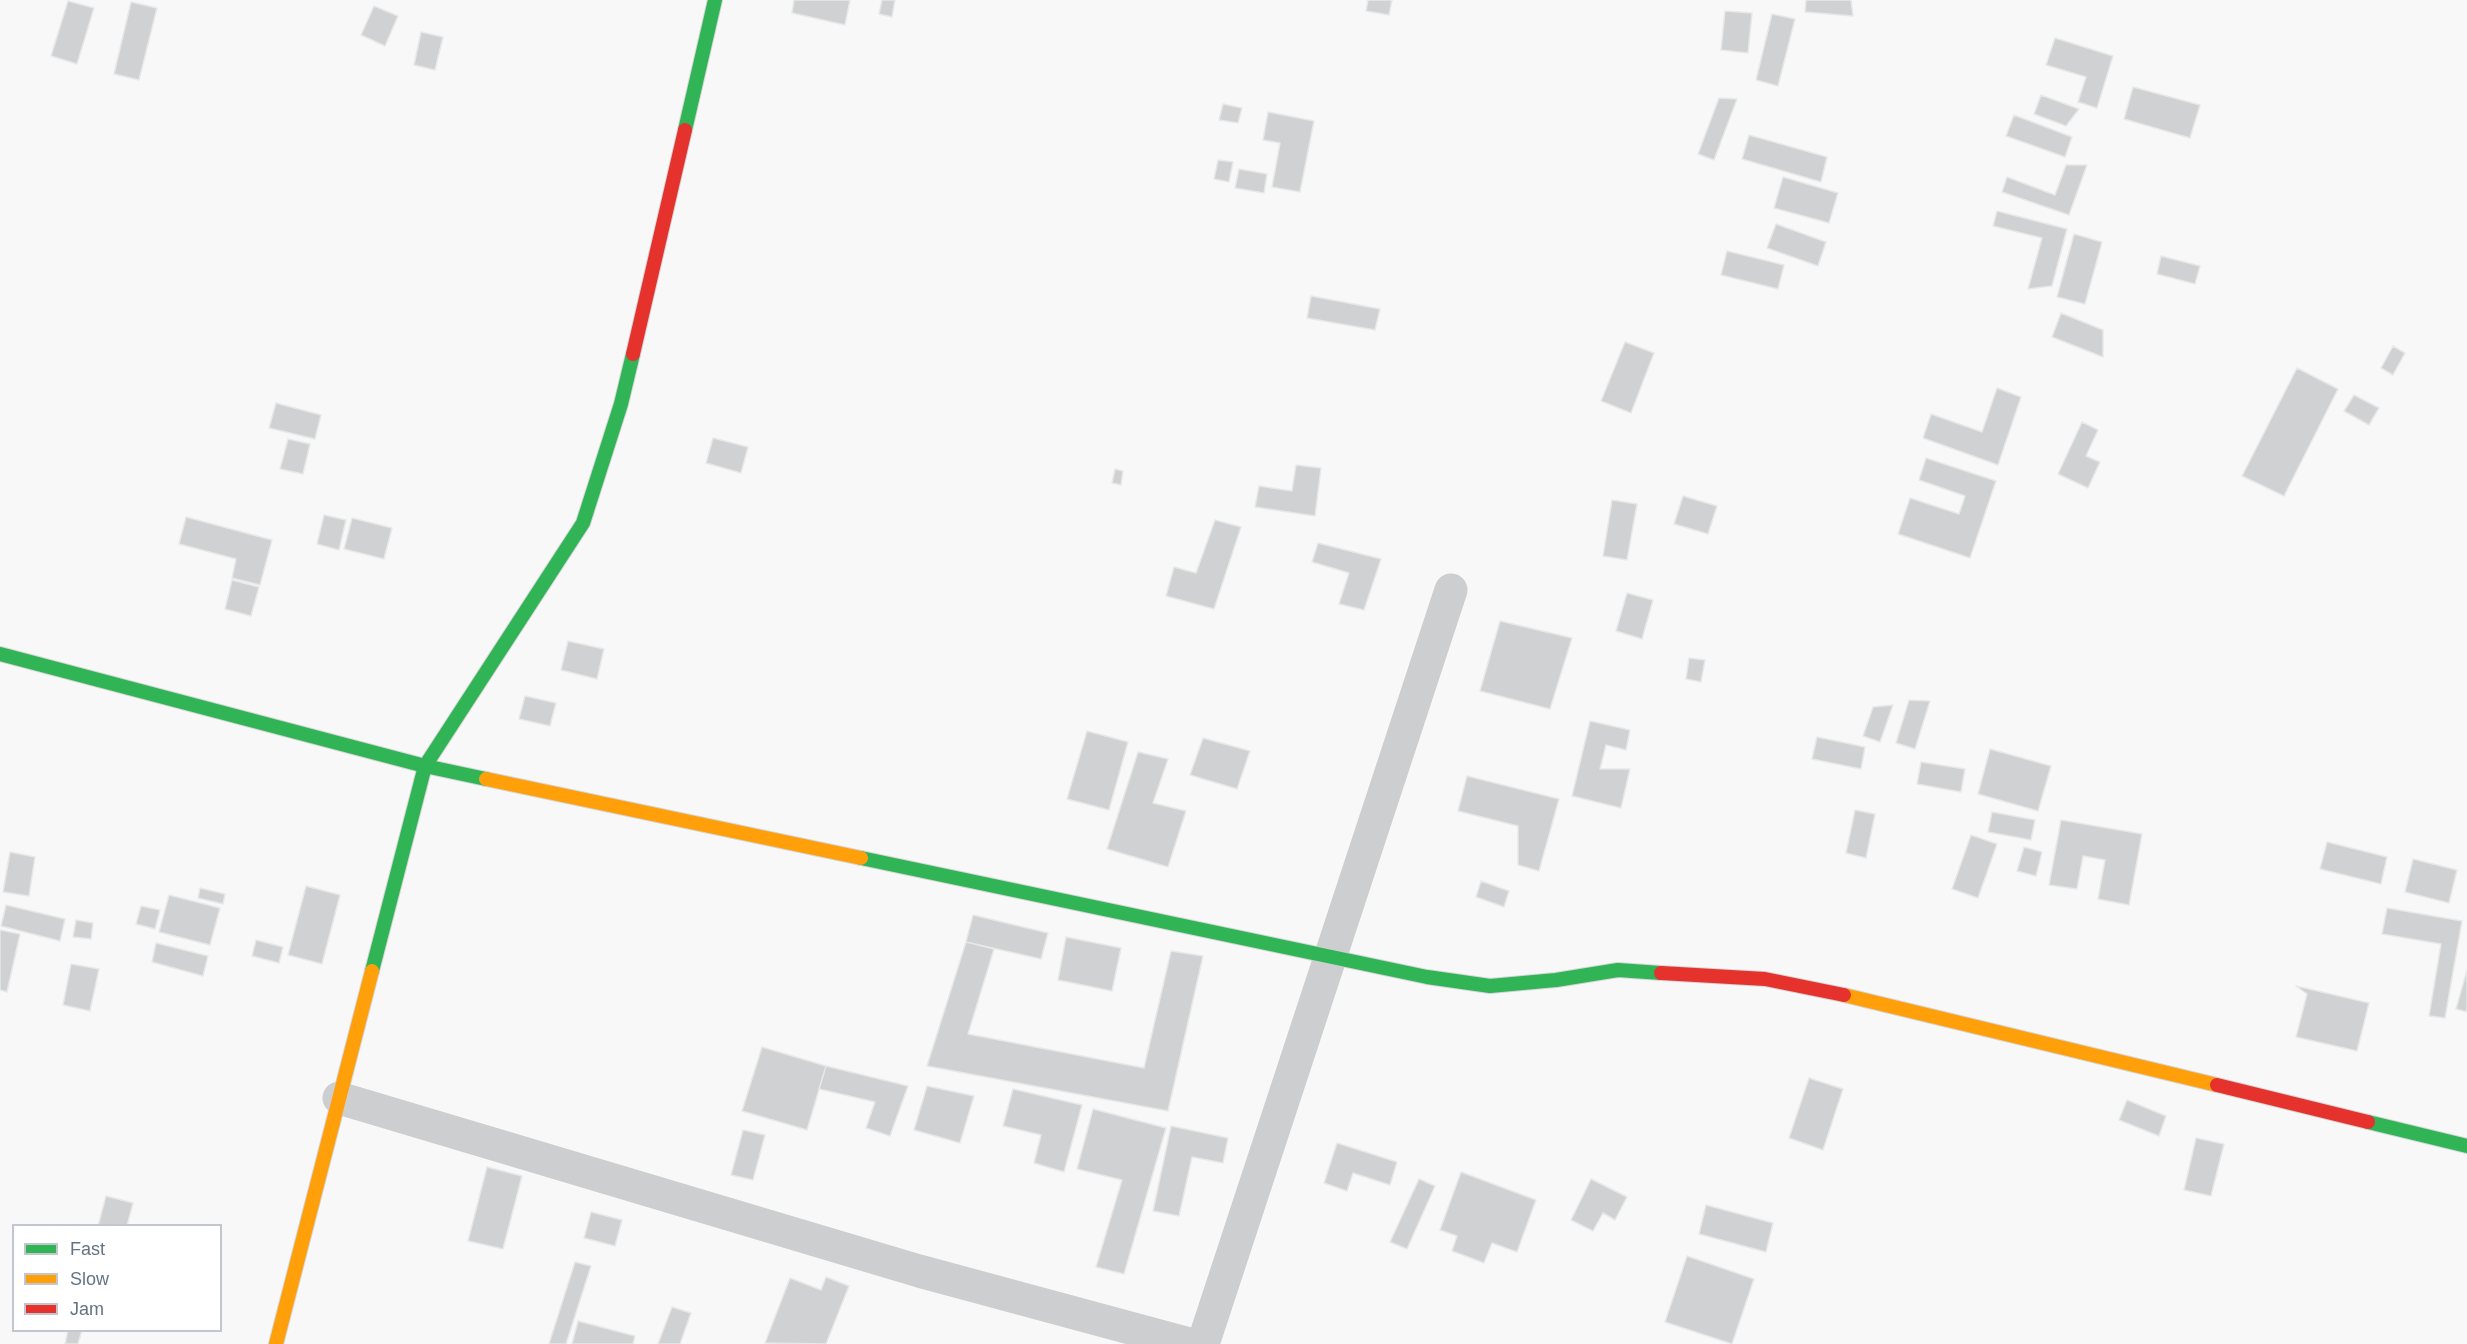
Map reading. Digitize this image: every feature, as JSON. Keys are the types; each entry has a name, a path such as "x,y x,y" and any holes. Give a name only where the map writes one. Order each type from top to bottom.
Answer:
{"street":[{"path":"276,1344 425,766 583,523 621,404 715,0"},
{"path":"1203,1344 1451,590"},
{"path":"0,654 425,766 1427,977 1490,986 1556,980 1618,970 1766,979 1870,1001 2467,1146"},
{"path":"339,1098 919,1271 1189,1344"}],"building":[{"path":"794,0 850,0 845,25 792,13"},
{"path":"882,0 895,0 892,17 879,14"},
{"path":"1368,0 1392,0 1389,15 1366,11"},
{"path":"1806,0 1851,0 1853,16 1805,12"},
{"path":"68,1 94,8 77,64 51,56"},
{"path":"131,2 157,8 139,80 114,74"},
{"path":"374,6 398,16 385,46 361,35"},
{"path":"1725,11 1752,13 1748,53 1721,50"},
{"path":"1772,14 1795,19 1778,86 1756,80"},
{"path":"421,32 443,37 435,70 414,65"},
{"path":"2055,38 2113,56 2097,108 2078,102 2086,77 2046,65"},
{"path":"2133,87 2200,105 2190,138 2124,119"},
{"path":"2041,95 2079,109 2066,126 2034,114"},
{"path":"1719,98 1737,99 1714,160 1698,154"},
{"path":"1223,104 1242,108 1238,123 1219,120"},
{"path":"1268,112 1314,121 1300,192 1272,187 1280,143 1263,140"},
{"path":"2014,115 2072,137 2065,157 2006,136"},
{"path":"1749,135 1827,157 1821,182 1742,159"},
{"path":"1218,160 1233,162 1229,182 1214,179"},
{"path":"2066,165 2087,165 2069,215 2002,192 2007,177 2055,195"},
{"path":"1239,169 1267,174 1264,193 1235,188"},
{"path":"1783,177 1838,193 1829,223 1774,208"},
{"path":"1997,211 2067,229 2052,286 2028,289 2042,238 1993,226"},
{"path":"1776,224 1826,242 1818,266 1767,248"},
{"path":"2074,234 2102,242 2085,304 2057,297"},
{"path":"1727,251 1784,265 1778,289 1721,275"},
{"path":"2161,256 2200,266 2195,284 2157,274"},
{"path":"1311,296 1380,309 1375,330 1307,318"},
{"path":"2061,313 2103,330 2103,357 2052,337"},
{"path":"1625,342 1654,353 1631,413 1601,401"},
{"path":"2393,346 2405,353 2393,375 2381,368"},
{"path":"2297,368 2338,389 2284,496 2242,476"},
{"path":"1997,388 2021,397 1998,465 1923,438 1931,414 1982,432"},
{"path":"2354,395 2379,408 2369,425 2344,411"},
{"path":"276,403 321,415 315,439 269,428"},
{"path":"2082,422 2098,430 2086,456 2100,462 2088,488 2058,474"},
{"path":"713,438 748,447 741,473 706,463"},
{"path":"288,439 310,444 303,474 280,469"},
{"path":"1926,458 1996,481 1970,558 1898,534 1910,498 1959,514 1965,496 1919,480"},
{"path":"1296,465 1321,468 1315,516 1255,507 1259,486 1292,491"},
{"path":"1115,469 1123,471 1121,485 1112,483"},
{"path":"1683,496 1717,506 1708,534 1674,524"},
{"path":"1612,500 1637,504 1627,560 1603,556"},
{"path":"324,515 346,520 339,550 317,544"},
{"path":"186,517 272,540 260,585 232,578 236,559 179,544"},
{"path":"352,518 392,528 384,559 344,549"},
{"path":"1215,520 1241,527 1214,609 1166,596 1174,567 1196,573"},
{"path":"1318,543 1381,559 1364,610 1339,604 1349,573 1312,562"},
{"path":"232,580 259,587 251,616 225,609"},
{"path":"1627,593 1653,600 1642,639 1616,631"},
{"path":"1500,621 1572,638 1550,709 1480,691"},
{"path":"568,641 604,649 597,679 561,670"},
{"path":"1689,658 1705,660 1701,682 1686,679"},
{"path":"525,696 556,703 550,726 519,719"},
{"path":"1909,700 1930,701 1915,749 1896,743"},
{"path":"1893,705 1880,742 1863,736 1873,707"},
{"path":"1590,721 1630,730 1626,750 1606,745 1600,769 1630,769 1621,808 1572,796"},
{"path":"1087,731 1128,742 1109,810 1067,799"},
{"path":"1817,737 1865,747 1861,769 1812,759"},
{"path":"1203,738 1250,751 1237,789 1190,775"},
{"path":"1990,749 2051,766 2038,811 1978,794"},
{"path":"1138,752 1168,759 1153,803 1186,811 1168,867 1107,849"},
{"path":"1921,762 1965,769 1961,792 1917,784"},
{"path":"1467,776 1559,799 1539,871 1518,865 1518,826 1458,811"},
{"path":"1855,810 1875,814 1866,858 1846,853"},
{"path":"1992,812 2035,820 2031,840 1988,832"},
{"path":"2061,820 2142,834 2129,905 2098,899 2105,860 2083,856 2077,889 2049,885"},
{"path":"1971,835 1997,844 1978,898 1952,889"},
{"path":"2327,842 2387,857 2381,884 2320,869"},
{"path":"2024,847 2042,852 2036,876 2017,871"},
{"path":"10,852 35,857 29,896 3,892"},
{"path":"2413,859 2457,870 2449,903 2405,892"},
{"path":"1481,881 1509,891 1504,907 1476,897"},
{"path":"306,886 340,895 322,964 288,955"},
{"path":"200,888 225,894 223,904 198,898"},
{"path":"169,895 220,908 210,945 159,932"},
{"path":"6,905 65,919 60,941 1,926"},
{"path":"141,906 160,910 155,929 136,924"},
{"path":"2387,908 2462,921 2445,1018 2429,1016 2441,944 2382,934"},
{"path":"973,915 1048,933 1041,959 966,942"},
{"path":"76,920 93,923 91,939 73,937"},
{"path":"0,930 20,934 7,992 0,990"},
{"path":"1066,937 1121,948 1112,991 1058,980"},
{"path":"256,940 283,947 279,963 252,956"},
{"path":"966,942 994,949 968,1034 1144,1068 1171,951 1203,956 1168,1111 927,1066"},
{"path":"156,943 208,956 203,976 152,962"},
{"path":"71,964 99,969 90,1011 63,1005"},
{"path":"2467,970 2467,1012 2456,1009"},
{"path":"2296,986 2369,1003 2357,1051 2296,1037 2307,994"},
{"path":"762,1047 826,1066 807,1130 742,1111"},
{"path":"826,1066 908,1086 890,1136 866,1128 875,1102 819,1089"},
{"path":"1809,1078 1843,1089 1823,1150 1789,1138"},
{"path":"927,1086 974,1096 960,1143 914,1130"},
{"path":"1013,1089 1082,1105 1064,1172 1034,1163 1041,1135 1003,1126"},
{"path":"2127,1100 2166,1116 2159,1136 2119,1120"},
{"path":"1093,1109 1166,1128 1124,1274 1096,1267 1122,1180 1077,1169"},
{"path":"1171,1126 1228,1138 1223,1163 1192,1157 1179,1216 1153,1211"},
{"path":"743,1130 765,1135 753,1180 731,1175"},
{"path":"2196,1138 2224,1144 2211,1196 2184,1190"},
{"path":"1337,1143 1397,1162 1390,1185 1353,1173 1347,1191 1324,1183"},
{"path":"487,1167 522,1176 503,1249 468,1241"},
{"path":"1461,1172 1536,1200 1517,1252 1492,1243 1484,1263 1452,1251 1457,1236 1440,1230"},
{"path":"1419,1179 1435,1186 1407,1249 1390,1242"},
{"path":"1591,1179 1627,1197 1615,1220 1603,1213 1593,1231 1571,1220"},
{"path":"106,1196 133,1203 128,1224 99,1224"},
{"path":"1706,1205 1773,1223 1766,1252 1699,1234"},
{"path":"591,1212 622,1220 615,1246 584,1238"},
{"path":"1687,1256 1754,1279 1732,1344 1665,1322"},
{"path":"575,1262 591,1266 566,1344 549,1344"},
{"path":"826,1277 849,1286 826,1344 765,1343 790,1278 821,1290"},
{"path":"672,1307 691,1313 680,1344 658,1344"},
{"path":"578,1321 635,1336 633,1344 572,1344"},
{"path":"68,1332 81,1332 78,1344 65,1344"}],"traffic: fast":[{"path":"685,130 715,0"},
{"path":"372,971 425,766 583,523 621,404 633,354"},
{"path":"0,654 425,766 486,779"},
{"path":"861,858 1427,977 1490,986 1556,980 1618,970 1661,973"},
{"path":"2368,1122 2467,1146"}],"traffic: slow":[{"path":"486,779 861,858"},
{"path":"276,1344 372,971"},
{"path":"1844,995 2217,1085"}],"traffic: jam":[{"path":"633,354 685,130"},
{"path":"1661,973 1765,979 1844,995"},
{"path":"2217,1085 2368,1122"}]}
